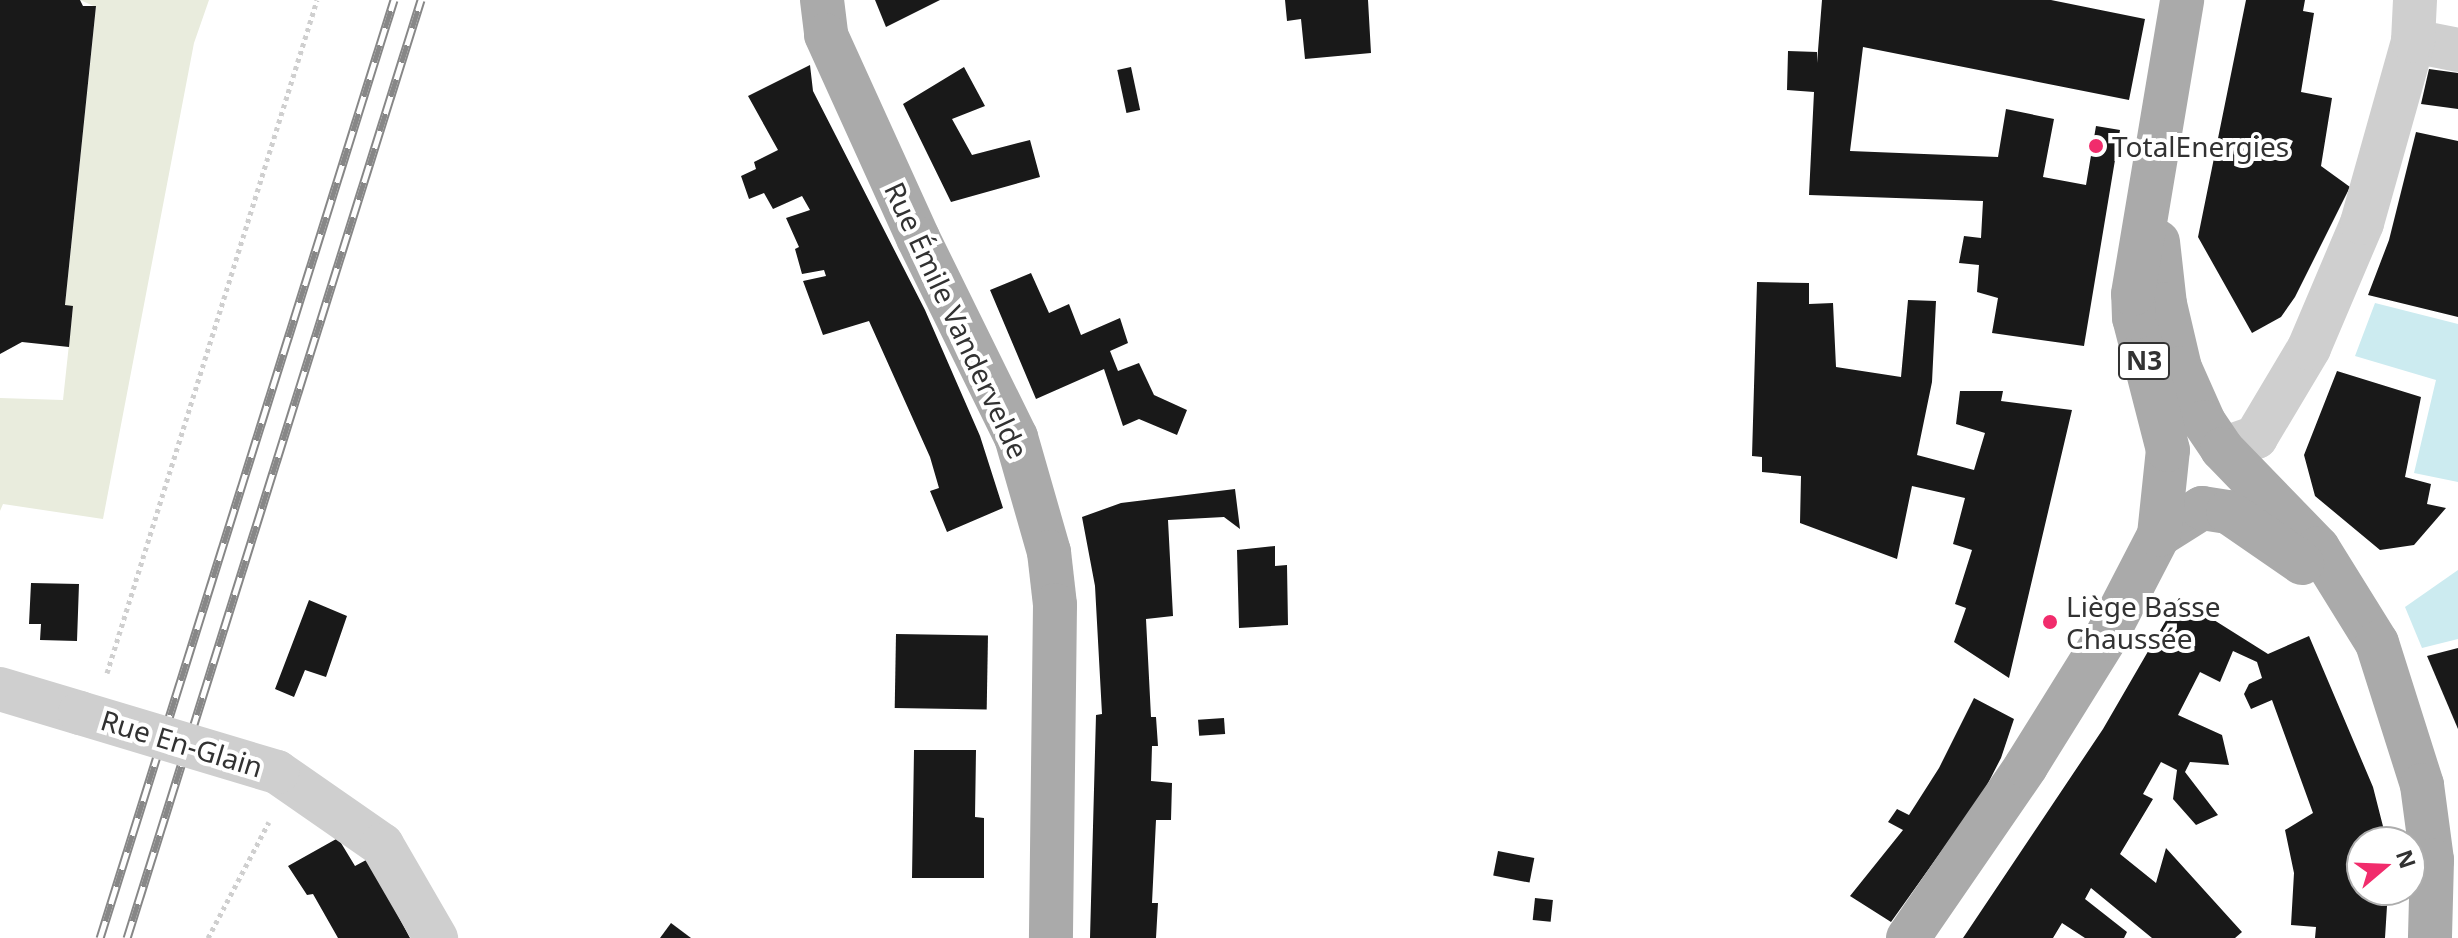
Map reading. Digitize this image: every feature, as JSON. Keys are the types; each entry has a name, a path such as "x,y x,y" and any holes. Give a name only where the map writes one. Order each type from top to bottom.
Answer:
{"main road":[{"name":"Rue Émile Vandervelde","path":"822,0 826,35 918,238 1016,437 1049,552 1055,605 1051,938"},
{"name":"N3","path":"1908,938 2038,746 2105,639 2159,535 2168,450 2133,294 2182,0"},
{"path":"2150,184 2165,304 2180,368 2222,449 2318,548 2377,643 2422,785 2432,860 2430,938"},
{"path":"2159,535 2202,508 2228,512 2349,598"}],"street":[{"path":"2222,449 2256,437 2309,348 2362,223 2414,20 2458,50"},
{"name":"Rue En-Glain","path":"0,689 283,778 382,845 436,938"}],"path":[{"path":"80,713 90,680 111,672 317,0"},
{"path":"208,938 283,778"}],"shaded area":[{"path":"80,0 209,0 194,43 103,519 3,504 0,511 0,398 63,400 73,307 65,305 96,7"}],"water":[{"path":"2375,303 2458,324 2458,482 2414,473 2436,380 2355,356"},
{"path":"2458,570 2458,639 2422,648 2405,607"}],"building":[{"path":"0,0 80,0 83,6 96,6 65,305 73,306 69,347 22,342 0,354"},
{"path":"875,0 940,0 886,27"},
{"path":"1285,0 1368,0 1371,53 1305,59 1301,19 1287,21"},
{"path":"1822,0 2051,0 2145,19 2129,100 1863,47 1850,151 1998,157 2006,109 2054,119 2043,177 2086,185 2096,126 2120,130 2084,346 1992,333 1998,298 1977,292 1979,265 1959,263 1964,236 1981,238 1983,201 1809,195 1814,92 1787,90 1788,51 1817,52 1817,63"},
{"path":"2246,0 2305,0 2303,11 2314,13 2301,92 2332,98 2321,166 2350,187 2295,297 2281,317 2252,333 2198,237"},
{"path":"810,65 813,91 925,310 980,436 1003,508 947,532 930,491 939,488 930,457 869,321 823,335 803,281 826,276 824,270 802,274 795,249 799,247 786,218 810,210 802,196 773,209 764,193 749,199 741,176 756,169 754,162 778,150 748,96"},
{"path":"964,67 985,106 952,119 972,155 1030,140 1040,177 951,202 903,104"},
{"path":"1131,67 1140,110 1126,113 1117,70"},
{"path":"2429,69 2458,73 2458,109 2421,104"},
{"path":"2416,132 2458,141 2458,317 2368,295 2389,240"},
{"path":"1031,273 1049,313 1069,304 1081,335 1120,318 1128,343 1110,351 1118,371 1139,363 1154,395 1187,410 1177,435 1139,419 1123,426 1104,369 1036,399 990,290"},
{"path":"1757,282 1809,283 1809,304 1833,303 1836,367 1901,377 1908,300 1936,301 1932,382 1917,455 1974,470 1985,433 1956,424 1960,391 2003,391 2001,401 2072,410 2009,678 1954,642 1966,608 1955,604 1972,550 1953,544 1965,498 1912,486 1897,559 1800,523 1801,476 1762,472 1762,457 1752,456"},
{"path":"2337,371 2421,397 2405,477 2431,484 2427,504 2446,508 2414,545 2380,550 2315,496 2304,455"},
{"path":"1235,489 1240,529 1224,517 1168,520 1173,616 1146,619 1151,717 1156,717 1158,746 1152,746 1151,781 1172,783 1171,820 1156,820 1152,903 1158,903 1156,938 1090,938 1096,715 1102,714 1095,586 1082,517 1121,503"},
{"path":"1275,546 1275,566 1287,565 1288,625 1239,628 1237,550"},
{"path":"31,583 79,584 77,641 40,640 41,624 29,624"},
{"path":"2179,598 2268,654 2309,636 2373,787 2383,826 2346,826 2346,906 2387,906 2385,938 2315,938 2316,927 2291,925 2294,873 2285,830 2313,813 2272,700 2251,709 2244,694 2249,684 2262,678 2257,662 2233,651 2220,682 2200,672 2178,715 2222,735 2229,765 2190,762 2185,772 2218,815 2196,825 2173,799 2177,770 2161,762 2143,794 2153,799 2120,854 2156,883 2166,848 2242,932 2235,938 2152,938 2091,888 2085,899 2127,932 2124,938 2085,938 2062,923 2053,938 1963,938 2103,729"},
{"path":"309,600 347,616 326,677 305,670 294,697 275,689"},
{"path":"896,634 988,636 987,710 895,708"},
{"path":"2458,648 2458,729 2427,656"},
{"path":"1974,698 2014,719 2001,758 1983,793 1891,922 1850,896 1903,830 1888,822 1897,809 1909,815 1939,768"},
{"path":"1224,718 1225,734 1199,736 1198,720"},
{"path":"914,750 976,750 975,817 984,818 984,878 912,878"},
{"path":"338,838 355,866 368,859 410,938 338,938 313,894 307,895 288,866"},
{"path":"1498,851 1534,858 1530,883 1493,876"},
{"path":"1535,898 1553,900 1551,922 1533,920"},
{"path":"671,923 691,938 660,938"}],"railway":[{"path":"100,938 394,0"},
{"path":"127,938 421,0"}],"place":[{"name":"TotalEnergies","path":"2096,146"},
{"name":"Liège Basse Chaussée","path":"2050,622"}]}
